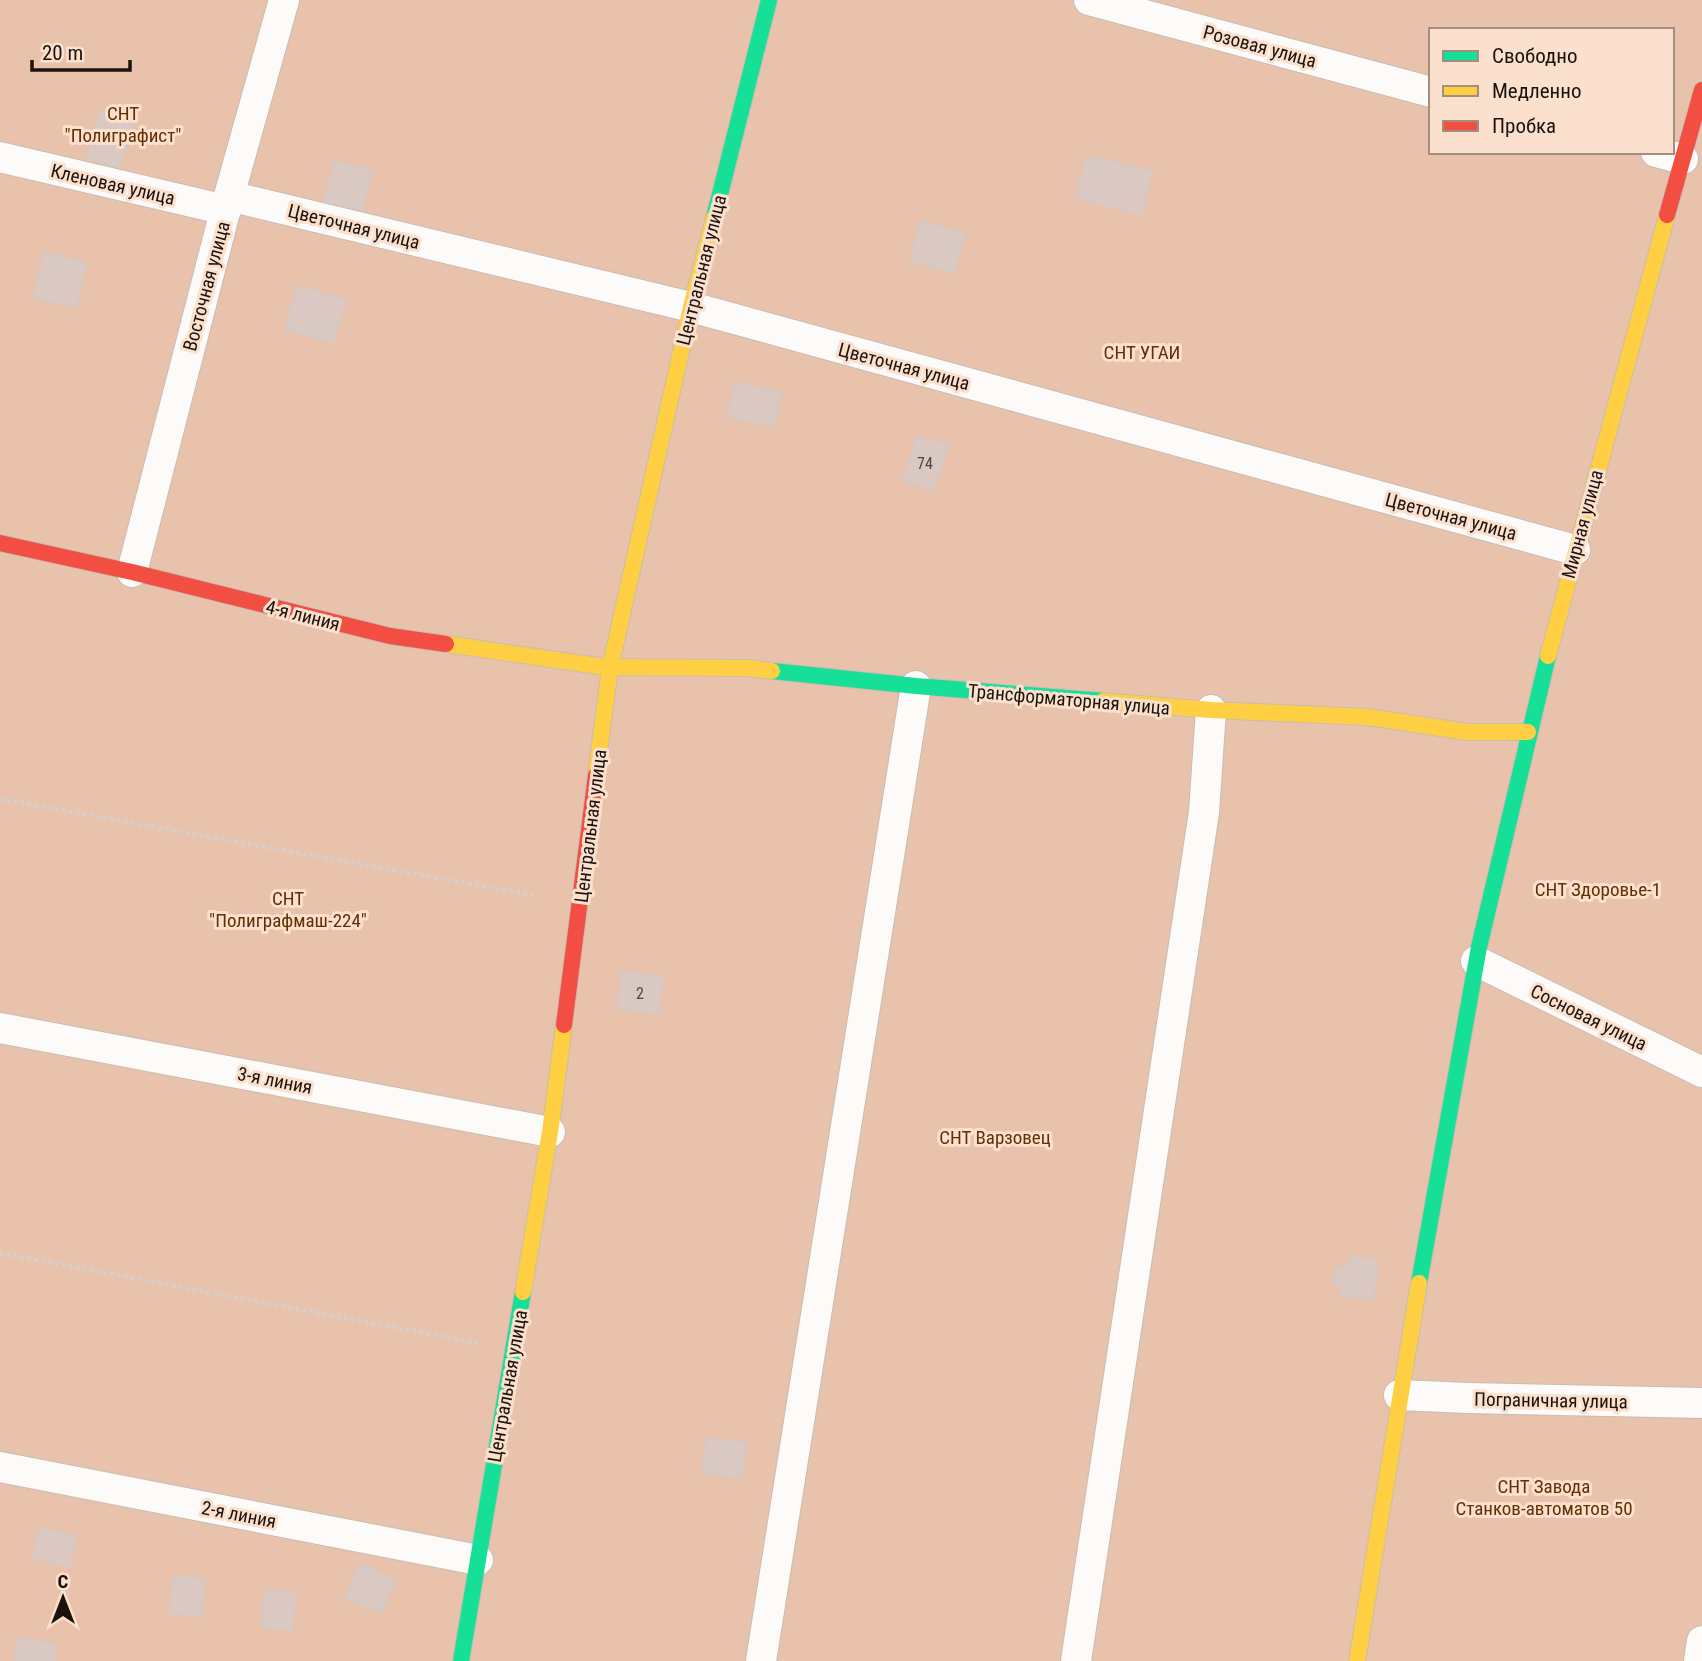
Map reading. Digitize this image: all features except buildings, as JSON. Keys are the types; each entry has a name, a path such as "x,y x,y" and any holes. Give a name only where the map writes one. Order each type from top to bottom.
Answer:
{"street":[{"name":"Восточная улица","path":"132,572 284,0"},
{"name":"Центральная улица","path":"461,1661 550,1132 610,668 691,307 769,0"},
{"name":"Розовая улица","path":"1089,0 1429,91"},
{"name":"Мирная улица","path":"1674,148 1702,90"},
{"name":"Мирная улица","path":"1357,1661 1399,1395 1476,961 1528,732 1670,156"},
{"name":"Кленовая улица","path":"0,157 228,203"},
{"name":"Цветочная улица","path":"228,203 691,307 1575,550"},
{"name":"4-я линия","path":"0,543 132,572 390,636 610,668"},
{"name":"Трансформаторная улица","path":"610,668 748,668 916,686 1211,710 1368,717 1468,732 1528,732"},
{"path":"761,1661 916,686"},
{"path":"1076,1661 1202,825 1211,710"},
{"name":"Сосновая улица","path":"1476,961 1702,1072"},
{"name":"3-я линия","path":"0,1028 550,1132"},
{"name":"Пограничная улица","path":"1399,1395 1702,1403"},
{"name":"2-я линия","path":"0,1468 478,1560"},
{"path":"1699,1661 1702,1641"}],"path":[{"path":"0,799 537,895"},
{"path":"0,1253 479,1343"}],"green space":[{"path":"0,0 1702,0 1702,1661 0,1661"}],"traffic: fast":[{"path":"714,218 769,0"},
{"path":"1419,1283 1479,947 1548,656"},
{"path":"772,671 1103,701"},
{"path":"461,1661 523,1292"}],"traffic: slow":[{"path":"1548,656 1667,215"},
{"path":"596,775 610,668 691,307 714,218"},
{"path":"446,644 605,667 748,668 772,671"},
{"path":"1103,701 1211,710 1368,717 1467,732 1528,732"},
{"path":"523,1292 550,1132 564,1025"},
{"path":"1357,1661 1419,1283"}],"traffic: jam":[{"path":"1667,215 1702,90"},
{"path":"0,543 132,572 390,636 446,644"},
{"path":"564,1025 596,775"}],"park label":[{"name":"СНТ \"Полиграфист\"","path":"123,124"},
{"name":"СНТ УГАИ","path":"1142,352"},
{"name":"СНТ Здоровье-1","path":"1598,889"},
{"name":"СНТ \"Полиграфмаш-224\"","path":"288,909"},
{"name":"СНТ Варзовец","path":"995,1137"},
{"name":"СНТ Завода Станков-автоматов 50","path":"1544,1497"}]}
